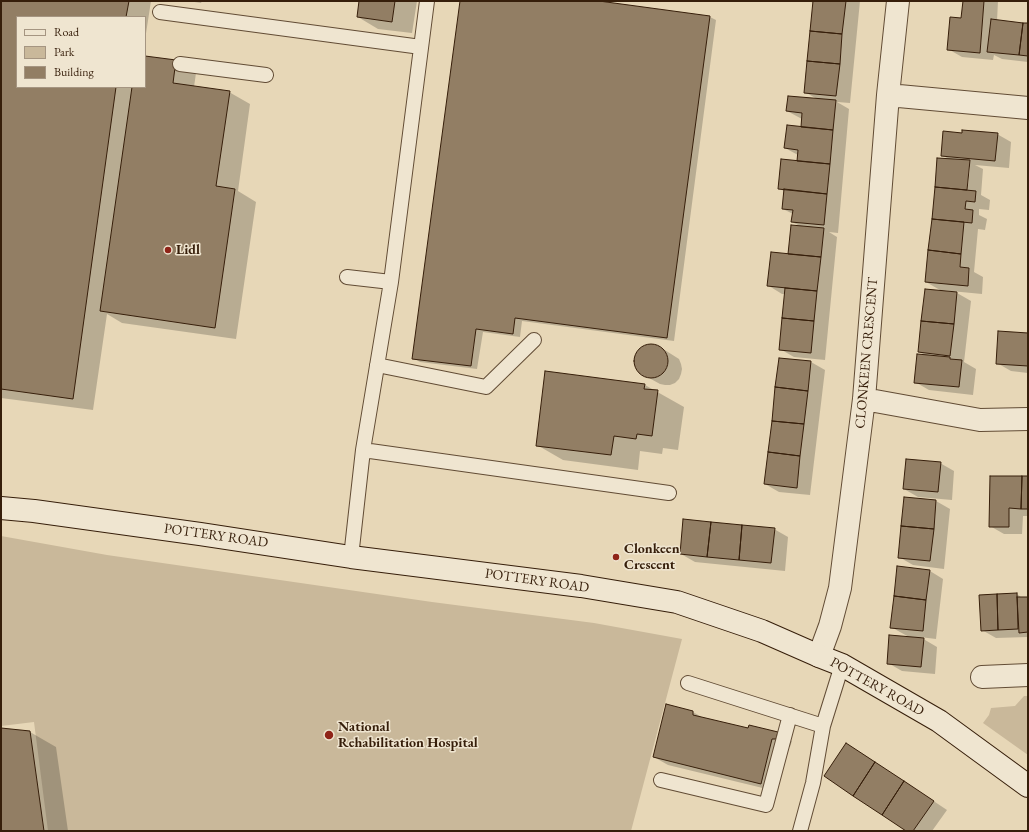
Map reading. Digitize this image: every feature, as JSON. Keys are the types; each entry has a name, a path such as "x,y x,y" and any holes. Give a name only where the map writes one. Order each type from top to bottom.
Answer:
{"street":[{"name":"CLONKEEN CRESCENT","path":"819,656 830,626 840,588 864,399 888,95 898,1"},
{"path":"888,95 1028,108"},
{"path":"864,399 980,420 1028,419"},
{"name":"POTTERY ROAD","path":"1,508 34,511 351,556 581,586 677,602 762,630 842,665 939,721 1028,786"},
{"path":"982,677 1028,676"}],"lane":[{"path":"351,556 363,450 390,282 427,1"},
{"path":"160,12 422,47"},
{"path":"180,64 266,75"},
{"path":"346,277 390,282"},
{"path":"377,365 486,387 534,340"},
{"path":"363,450 669,493"},
{"path":"800,831 813,783 822,726 842,665"},
{"path":"688,683 822,726"},
{"path":"661,780 766,805 790,715"}],"green space":[{"name":"National Rehabilitation Hospital","path":"1,536 107,555 432,602 594,623 682,639 631,831 48,831 34,722 1,726"},
{"path":"1024,696 1028,696 1028,755 983,723 989,715 991,708 1015,706"}],"building":[{"path":"1,1 129,1 126,16 16,16 16,88 116,88 73,399 1,389"},
{"path":"359,1 395,1 392,22 357,17"},
{"path":"460,1 599,1 710,16 667,338 515,318 513,334 476,329 471,366 412,359"},
{"path":"813,1 846,1 842,34 810,31"},
{"path":"963,1 984,1 980,53 947,50 950,17 961,18"},
{"path":"991,19 1023,23 1019,55 987,52"},
{"path":"1023,23 1028,23 1028,56 1019,55"},
{"path":"810,31 842,34 840,64 807,61"},
{"name":"Lidl","path":"146,56 176,60 173,83 230,91 216,186 235,189 215,328 100,311 132,88 146,88"},
{"path":"807,61 840,64 836,96 804,93"},
{"path":"788,96 836,100 833,130 801,127 802,113 786,111"},
{"path":"787,125 833,130 830,164 797,161 798,150 784,148"},
{"path":"962,130 998,133 995,161 941,156 943,131 962,133"},
{"path":"937,158 970,160 967,190 935,187"},
{"path":"781,159 830,164 827,194 778,189"},
{"path":"935,187 976,191 975,202 966,201 965,209 973,210 972,223 932,219"},
{"path":"784,189 827,194 824,225 791,222 793,210 782,209"},
{"path":"932,219 964,222 961,254 928,250"},
{"path":"791,225 824,228 821,257 788,254"},
{"path":"928,250 961,254 960,267 969,268 968,286 925,282"},
{"path":"771,252 821,257 817,291 767,286"},
{"path":"785,288 817,291 814,321 782,318"},
{"path":"925,289 957,292 954,324 921,321"},
{"path":"782,318 814,321 811,353 779,350"},
{"path":"921,321 954,324 950,356 918,352"},
{"path":"998,331 1028,333 1028,366 996,364"},
{"path":"648,344 654,344 658,345 665,351 668,361 667,368 661,375 654,378 648,378 644,377 637,371 634,364 634,358 635,354 641,347"},
{"path":"917,354 950,357 950,359 962,360 959,387 914,383"},
{"path":"779,358 811,361 808,391 775,387"},
{"path":"545,371 645,384 644,389 658,390 652,436 637,434 636,439 614,436 611,455 536,446"},
{"path":"775,387 808,391 804,424 772,421"},
{"path":"772,421 804,424 800,456 768,452"},
{"path":"768,452 800,456 797,488 764,484"},
{"path":"906,459 941,462 938,492 903,489"},
{"path":"990,476 1022,476 1021,509 1009,508 1009,527 989,527"},
{"path":"1022,476 1028,476 1028,509 1021,509"},
{"path":"904,497 936,500 934,529 901,526"},
{"path":"683,519 711,522 707,557 680,554"},
{"path":"711,522 742,525 739,560 707,557"},
{"path":"742,525 775,528 771,563 739,560"},
{"path":"901,526 934,529 930,561 898,558"},
{"path":"897,566 930,570 926,600 894,596"},
{"path":"1017,593 1018,629 998,630 997,594"},
{"path":"997,594 998,630 981,631 979,595"},
{"path":"894,596 926,600 923,631 890,628"},
{"path":"1017,597 1028,597 1028,632 1019,633"},
{"path":"889,635 924,638 921,667 887,664"},
{"path":"666,704 693,711 693,715 748,728 749,725 778,732 776,739 772,739 761,784 653,757"},
{"path":"1,728 30,731 44,831 1,831"},
{"path":"846,743 875,762 853,796 824,776"},
{"path":"875,762 904,781 882,815 853,796"},
{"path":"904,781 934,801 913,831 906,831 882,815"}],"place":[{"name":"Lidl","path":"168,250"},
{"name":"Clonkeen Crescent","path":"616,557"},
{"name":"National Rehabilitation Hospital","path":"329,735"}]}
